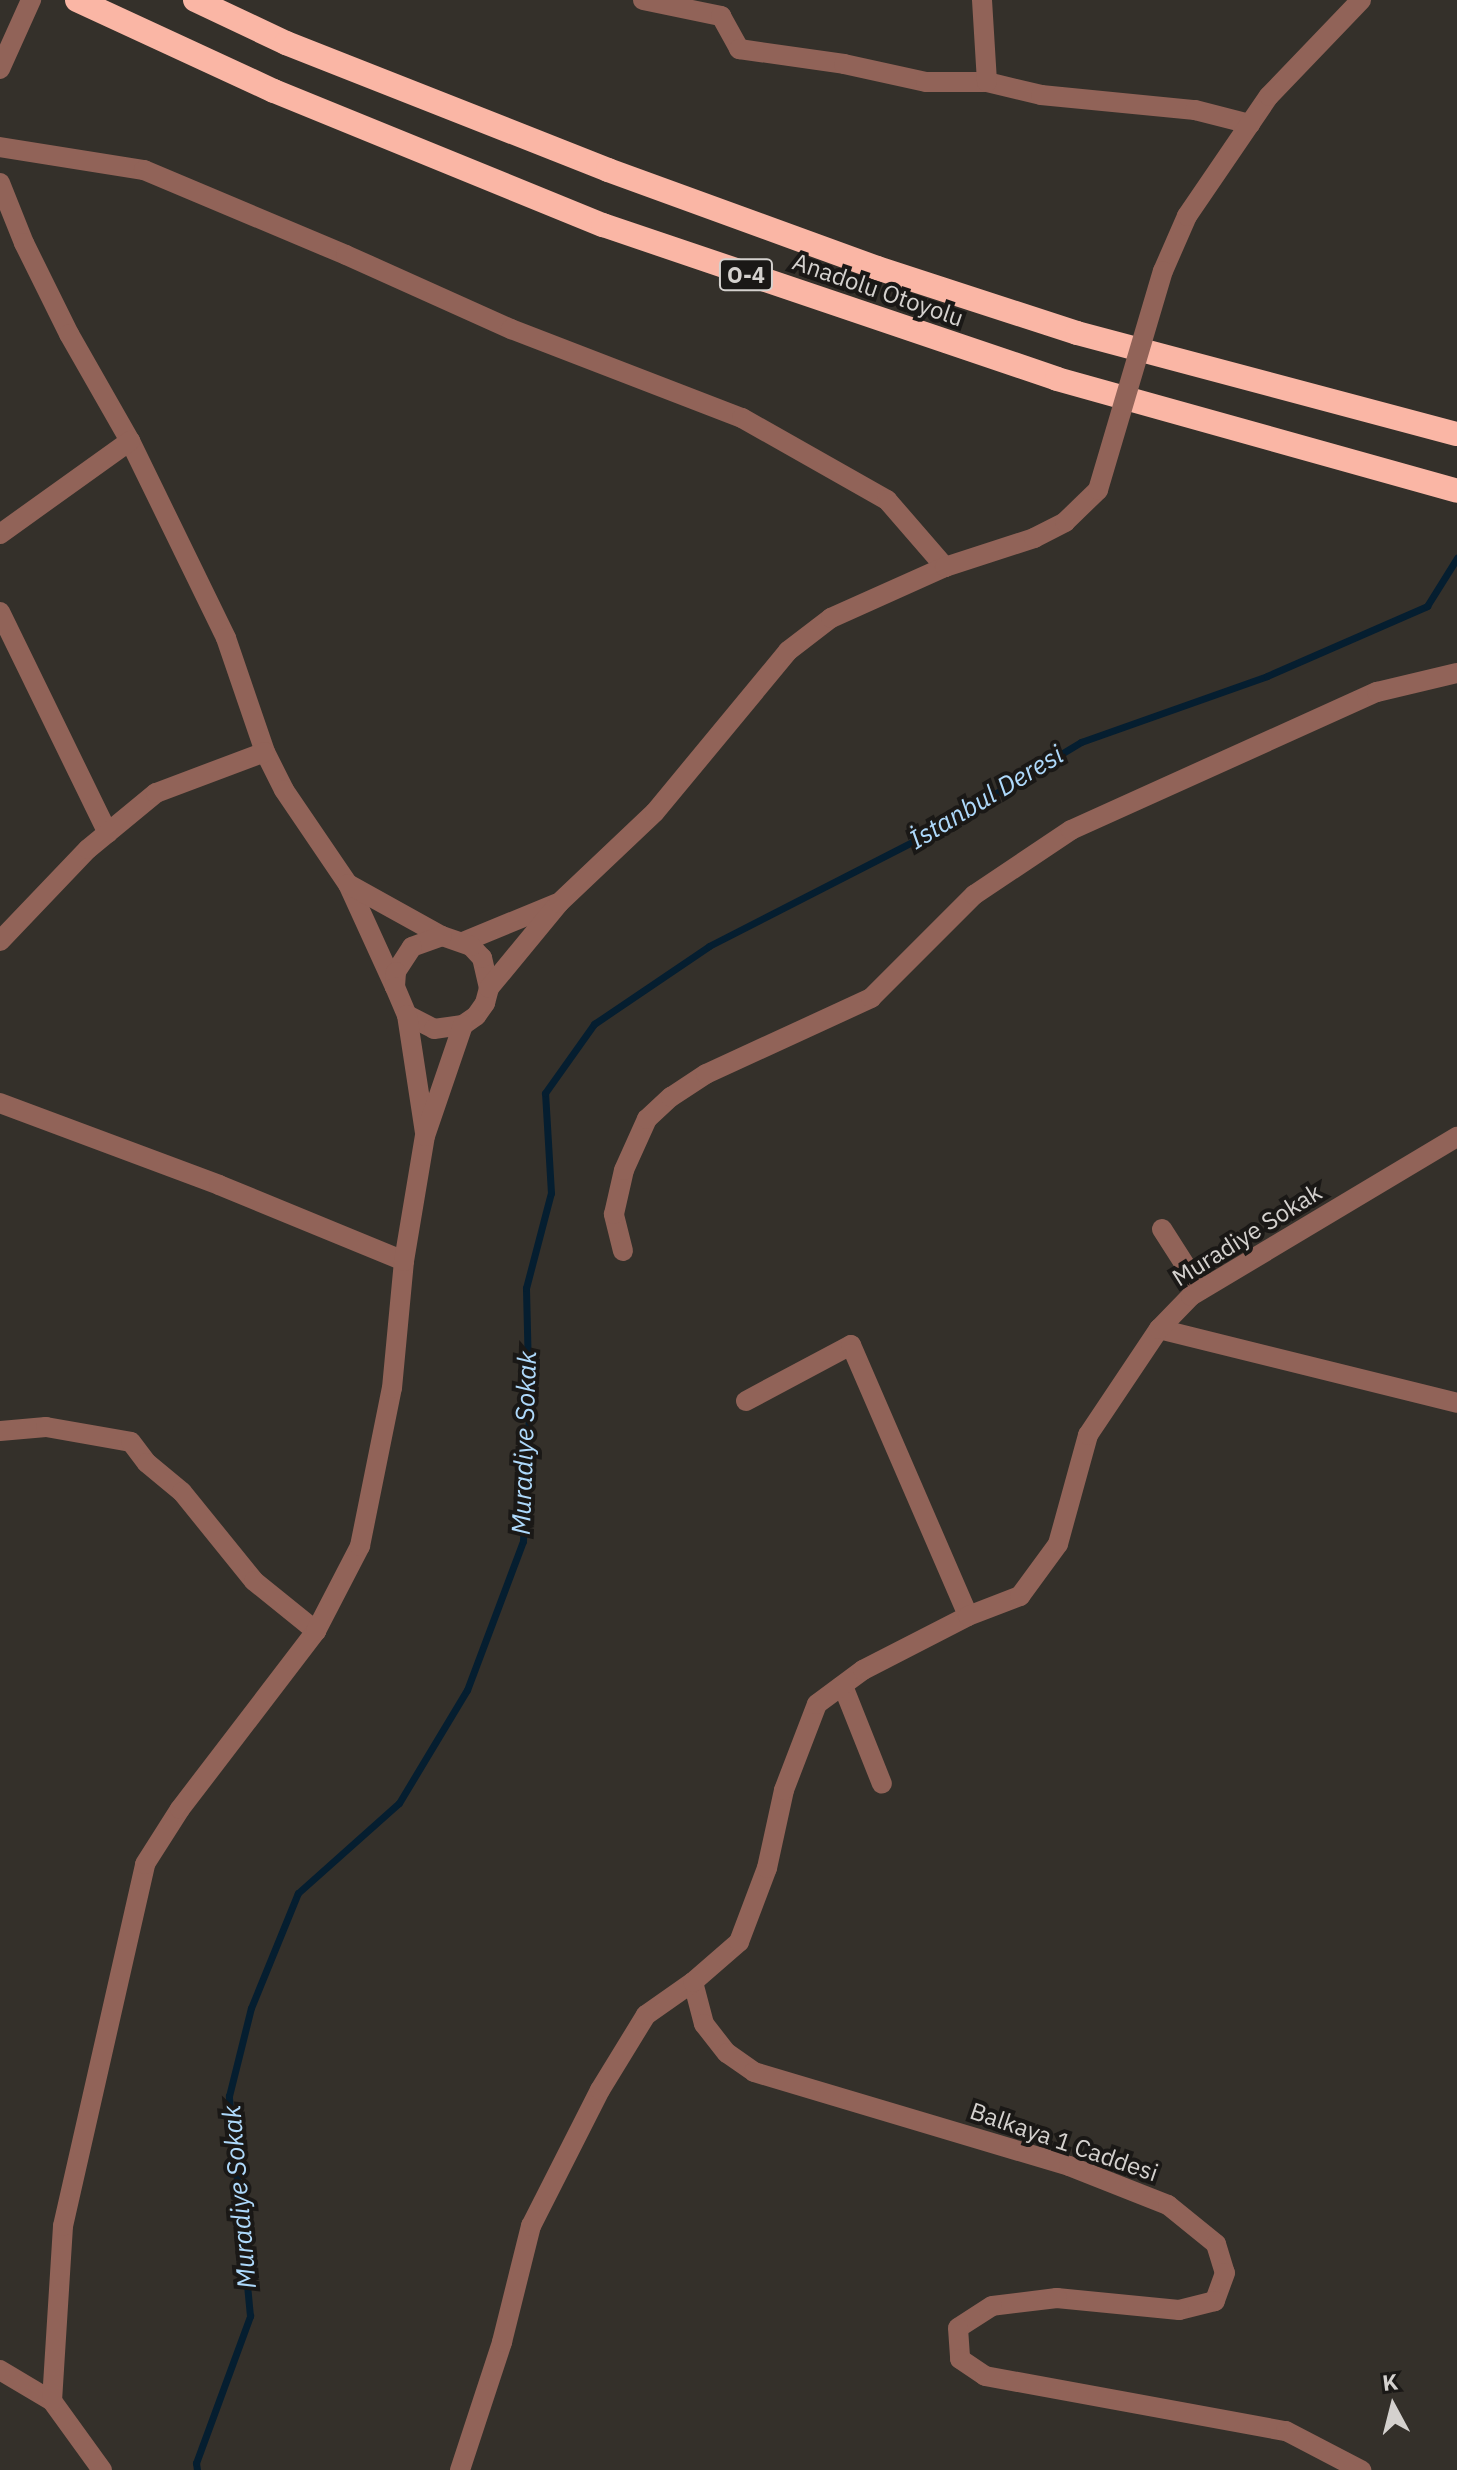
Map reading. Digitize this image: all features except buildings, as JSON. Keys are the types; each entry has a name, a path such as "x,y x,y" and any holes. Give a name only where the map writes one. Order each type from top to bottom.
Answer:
{"highway":[{"name":"Anadolu Otoyolu","path":"77,0 274,91 603,225 1057,379 1448,489"},
{"name":"Anadolu Otoyolu","path":"195,0 286,43 594,164 877,268 1077,333 1457,434"},
{"path":"210,0 286,43"}],"street":[{"path":"0,69 31,0"},
{"path":"643,0 721,16 739,49 844,64 926,82 987,82 1041,95 1195,110 1250,124"},
{"path":"982,0 987,82"},
{"path":"52,2401 63,2226 145,1864 180,1809 316,1631 360,1546 392,1388 404,1261 425,1136 463,1025 485,1003 489,988 559,903 655,812 788,651 831,618 945,567 1065,522 1098,490 1163,271 1187,216 1269,96 1361,0"},
{"path":"0,147 144,170 511,329 742,418 887,500 945,567"},
{"path":"0,183 24,243 69,334 130,441 226,638 265,752 284,790 348,884 395,987 407,1015 425,1136"},
{"path":"0,534 130,441"},
{"path":"0,612 108,833"},
{"path":"623,1251 614,1214 624,1170 647,1119 671,1097 706,1074 871,998 974,895 1071,830 1377,692 1457,673"},
{"path":"0,941 88,849 156,793 265,752"},
{"path":"348,884 442,936 463,942 482,958 489,988"},
{"path":"463,942 559,903"},
{"path":"395,987 396,972 412,947 426,939 442,936"},
{"path":"407,1015 434,1029 463,1025"},
{"path":"0,1103 219,1185 404,1261"},
{"name":"Muradiye Sokak","path":"460,2470 502,2342 531,2226 600,2090 646,2015 693,1982 739,1942 767,1868 784,1790 817,1704 863,1670 968,1616 1020,1596 1058,1544 1088,1435 1159,1329 1201,1290 1457,1137"},
{"path":"1162,1229 1201,1290"},
{"path":"1159,1329 1457,1403"},
{"path":"746,1401 851,1345 968,1616"},
{"path":"0,1431 46,1427 131,1442 147,1463 182,1492 254,1581 316,1631"},
{"path":"843,1686 882,1784"},
{"name":"Balkaya 1 Caddesi","path":"693,1982 704,2024 727,2053 754,2072 1069,2166 1168,2205 1216,2244 1225,2273 1215,2301 1179,2310 1057,2298 992,2306 958,2328 960,2359 985,2376 1286,2431 1361,2470"},
{"path":"0,2370 52,2401 102,2470"}],"waterway":[{"name":"Muradiye Sokak","path":"197,2470 196,2463 250,2316 229,2096 251,2008 298,1893 399,1803 467,1690 523,1541 529,1412 526,1288 551,1193 545,1093 594,1024 709,946 928,834 1081,742 1267,676 1427,606 1457,558"}],"water label":[{"name":"İstanbul Deresi","path":"986,797"}]}
